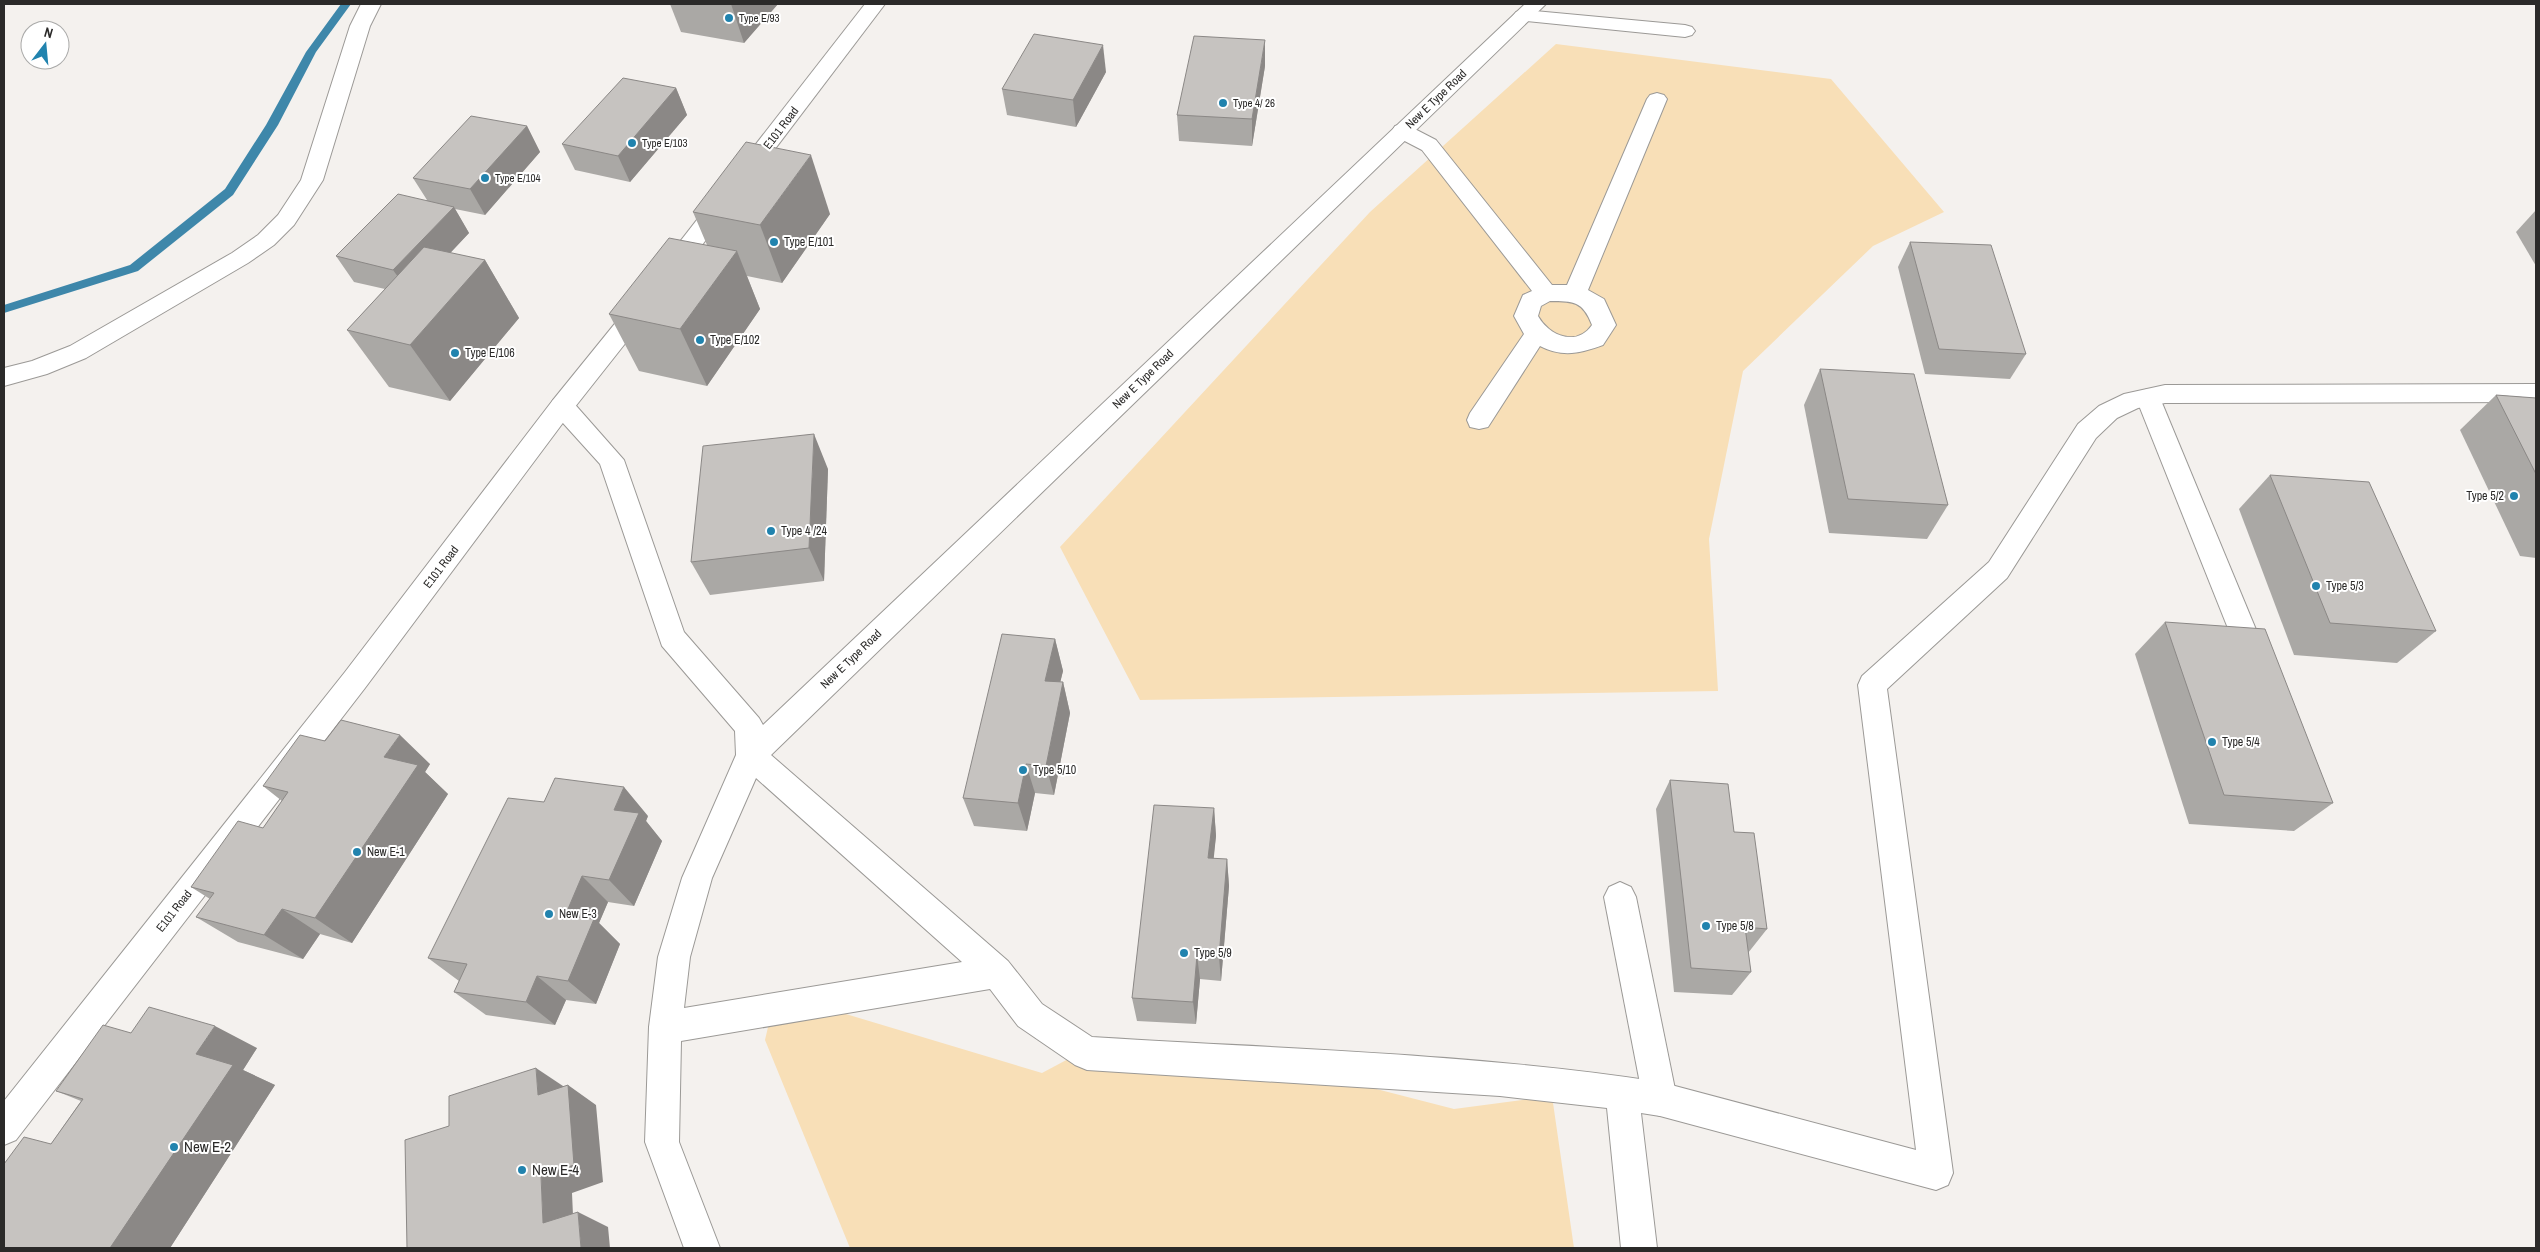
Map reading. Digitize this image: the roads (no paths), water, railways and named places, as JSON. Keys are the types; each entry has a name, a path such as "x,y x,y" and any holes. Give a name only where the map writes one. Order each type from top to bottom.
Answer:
{"street":[{"path":"4,377 38,368 78,352 240,258 266,240 286,220 312,180 360,26 371,4"},
{"name":"E101 Road","path":"4,1128 355,680 562,406 741,181 875,4"},
{"path":"1529,10 1684,31"},
{"name":"New E Type Road","path":"751,755 1529,10"},
{"path":"1575,293 1658,99"},
{"path":"1402,131 1429,145 1546,293"},
{"path":"1546,293 1575,293 1596,305 1604,325 1595,338 1574,346 1556,344 1536,334 1526,316 1531,301 1546,293"},
{"path":"1478,420 1536,334"},
{"path":"751,755 996,972 1030,1015 1087,1053 1500,1080 1622,1093 1660,1099 1936,1174 1872,686 1998,570 2087,431 2108,412 2133,400 2165,394 2536,393"},
{"path":"2148,398 2266,687"},
{"path":"562,406 611,460 672,638 749,727 751,755 697,878 674,957 665,1026 662,1142 702,1248"},
{"path":"1620,897 1660,1099"},
{"path":"665,1026 996,972"},
{"path":"1622,1093 1639,1248"}],"waterway":[{"path":"4,309 134,268 229,192 272,125 311,52 346,4"}],"place":[{"name":"Type E/93","path":"729,18"},
{"name":"Type 4/ 26","path":"1223,103"},
{"name":"Type E/103","path":"632,143"},
{"name":"Type E/104","path":"485,178"},
{"name":"Type E/101","path":"774,242"},
{"name":"Type E/102","path":"700,340"},
{"name":"Type E/106","path":"455,353"},
{"name":"Type 5/2","path":"2514,496"},
{"name":"Type 4 /24","path":"771,531"},
{"name":"Type 5/3","path":"2316,586"},
{"name":"Type 5/4","path":"2212,742"},
{"name":"Type 5/10","path":"1023,770"},
{"name":"New E-1","path":"357,852"},
{"name":"New E-3","path":"549,914"},
{"name":"Type 5/8","path":"1706,926"},
{"name":"Type 5/9","path":"1184,953"},
{"name":"New E-2","path":"174,1147"},
{"name":"New E-4","path":"522,1170"}]}
